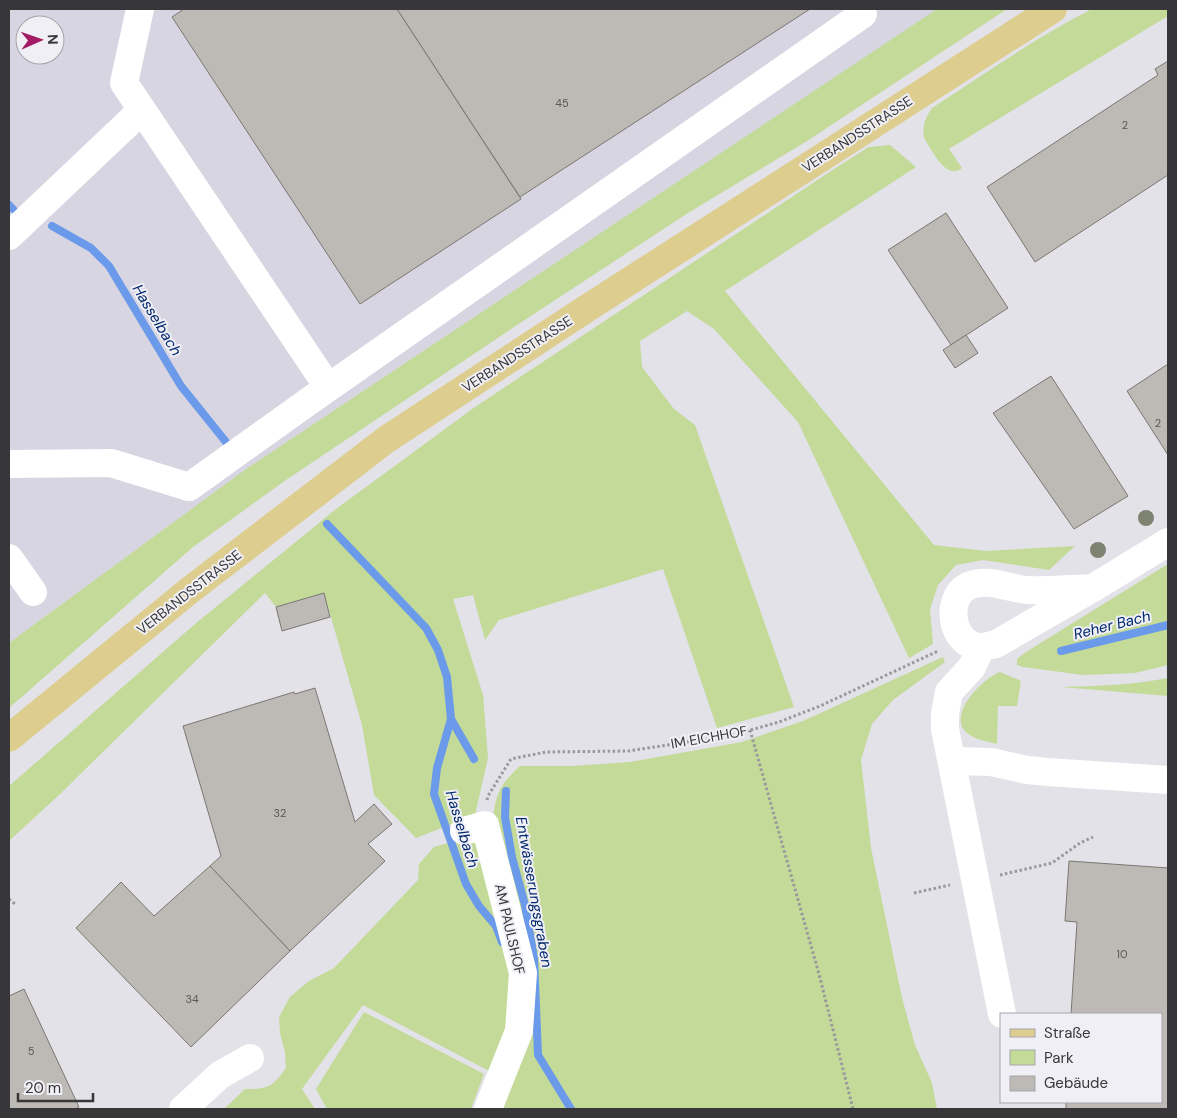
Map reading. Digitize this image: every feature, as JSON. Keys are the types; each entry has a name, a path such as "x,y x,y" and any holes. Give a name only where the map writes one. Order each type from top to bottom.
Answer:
{"main road":[{"name":"VERBANDSSTRASSE","path":"9,738 190,590 386,439 597,301 1053,9"}],"street":[{"path":"140,9 124,83 328,387"},
{"path":"9,464 111,463 189,487 328,387 863,14 861,9"},
{"path":"9,236 142,110"},
{"path":"972,643 996,644 1168,542"},
{"path":"9,558 33,592"},
{"path":"1002,1013 946,729 945,714 949,692 972,667 972,643 954,620 955,607 958,595 968,586 986,583 1027,590 1093,588"},
{"path":"953,761 991,762 1027,770 1048,772 1168,780"},
{"name":"AM PAULSHOF","path":"474,828 523,973 519,1032 488,1109"},
{"path":"183,1109 220,1075 250,1058"}],"path":[{"name":"IM EICHHOF","path":"474,828 488,796 511,759 546,752 628,750 733,735 779,722 972,643"},
{"path":"750,730 819,974 853,1109"},
{"path":"914,892 1052,863 1080,843 1093,837"},
{"path":"9,899 16,904"}],"shaded area":[{"path":"9,9 937,9 246,469 9,643"}],"green space":[{"path":"937,9 1007,9 807,141 688,213 286,480 193,547 9,708 9,643 246,469"},
{"path":"1092,9 1168,9 1168,16 949,149 962,168 951,171 945,168 925,140 923,132 927,116 932,108 1031,44"},
{"path":"890,145 916,167 725,291 934,545 986,551 1075,546 1049,570 983,560 956,565 938,585 930,609 933,644 909,658 798,422 714,329 687,311 640,341 642,367 674,409 695,425 794,707 717,728 663,569 499,620 485,640 473,595 453,599 483,695 488,758 475,815 416,838 374,795 362,725 324,593 276,607 265,593 59,795 9,841 9,786 195,624 336,509 475,407 837,167 869,147"},
{"path":"1168,564 1168,665 1135,673 1083,675 1017,665 1017,659 1026,652"},
{"path":"943,657 945,662 893,700 872,724 861,760 871,848 902,998 915,1045 932,1083 937,1109 501,1109 527,1038 493,819 500,790 513,773 520,766 573,766 630,762 742,742 803,721"},
{"path":"1000,672 1021,681 1017,706 998,706 997,744 977,739 967,733 962,725 961,717 969,698 985,682"},
{"path":"1168,678 1168,696 1061,687 1129,684"},
{"path":"477,835 516,973 512,1030 495,1074 363,1005 302,1089 315,1109 224,1109 245,1089 269,1086 286,1068 279,1017 290,997 309,981 334,968 418,880 419,864 434,847"},
{"path":"364,1012 484,1074 471,1109 327,1109 316,1089"}],"building":[{"path":"184,9 397,9 521,199 360,304 172,17"},
{"path":"397,9 810,9 520,197"},
{"path":"1168,61 1168,175 1035,262 987,187 1158,75 1155,69"},
{"path":"946,213 1008,308 951,345 888,250"},
{"path":"966,335 978,353 955,368 943,350"},
{"path":"1168,364 1168,455 1127,391"},
{"path":"1051,376 1128,496 1074,529 993,413"},
{"path":"324,593 330,617 282,631 276,607"},
{"path":"315,688 355,822 374,804 392,824 368,844 385,861 290,951 210,866 221,856 183,726 294,692 295,694"},
{"path":"1069,861 1168,868 1168,1109 1066,1109 1066,1103 1162,1103 1162,1013 1071,1013 1077,922 1065,921"},
{"path":"210,866 290,951 191,1047 76,928 121,882 154,916"},
{"path":"24,989 79,1107 75,1109 9,1109 9,996"}],"waterway":[{"name":"Hasselbach","path":"9,205 13,209"},
{"name":"Hasselbach","path":"52,226 91,248 109,266 181,386 226,442"},
{"name":"Hasselbach","path":"327,524 426,628 438,650 447,677 451,719 437,768 434,794 466,884 479,906 496,926 502,942"},
{"name":"Reher Bach","path":"1061,651 1168,625"},
{"path":"451,719 474,759"},
{"name":"Entwässerungsgraben","path":"506,791 505,817 512,857 525,905 534,958 538,1055 571,1109"}]}
